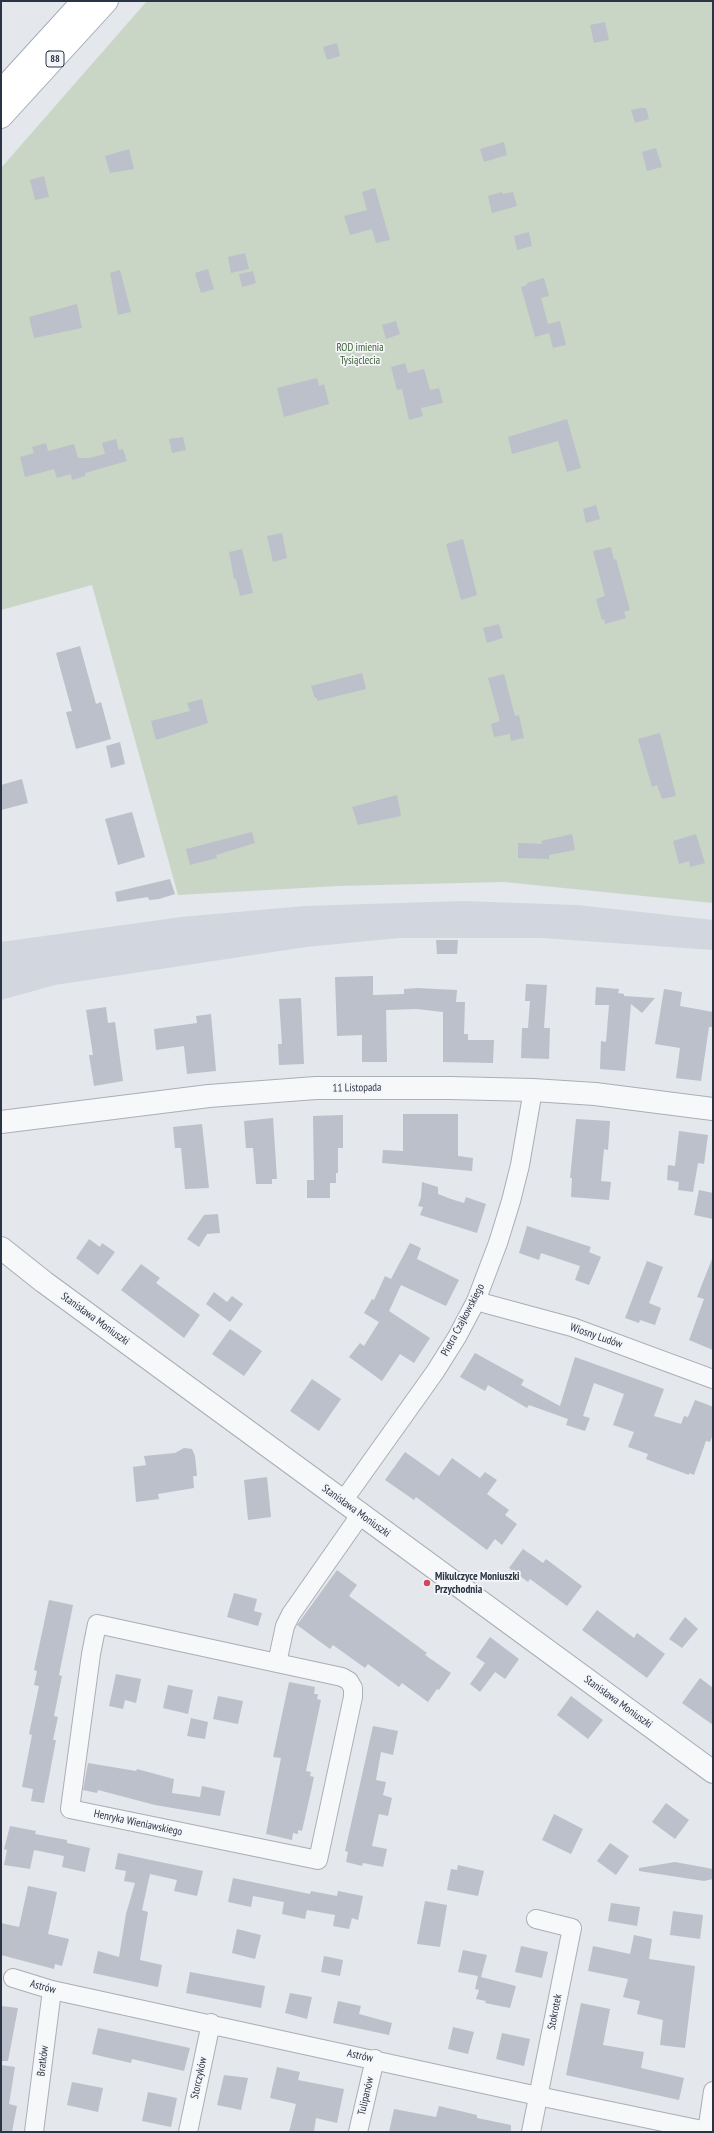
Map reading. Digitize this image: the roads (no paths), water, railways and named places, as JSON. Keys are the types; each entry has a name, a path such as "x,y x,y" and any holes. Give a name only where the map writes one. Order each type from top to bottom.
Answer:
{"main road":[{"name":"88","path":"1,91 83,1"},
{"name":"88","path":"1,117 107,1"}],"street":[{"name":"11 Listopada","path":"1,1122 148,1103 267,1091 364,1088 533,1090 596,1094 713,1109"},
{"name":"Piotra Czajkowskiego","path":"343,1501 431,1378 457,1337 476,1301 498,1243 511,1201 520,1165 533,1090"},
{"name":"Stanisława Moniuszki","path":"1,1248 713,1772"},
{"name":"Wiosny Ludów","path":"476,1301 572,1327 713,1379"},
{"path":"277,1663 285,1626 291,1614 361,1514"},
{"name":"Henryka Wieniawskiego","path":"97,1624 277,1663 342,1677 349,1682 353,1688 353,1697 318,1860 70,1809 91,1654 97,1624"},
{"name":"Stokrotek","path":"530,2132 572,1928 536,1919"},
{"name":"Astrów","path":"13,1978 52,1990 211,2023 707,2132"},
{"name":"Bratków","path":"34,2132 52,1990"},
{"name":"Storczyków","path":"188,2132 211,2023"},
{"name":"Tulipanów","path":"358,2132 374,2059"},
{"path":"707,2132 713,2091"}],"place":[{"name":"Mikulczyce Moniuszki Przychodnia","path":"427,1583"}],"park label":[{"name":"ROD imienia Tysiąclecia","path":"360,354"}]}
